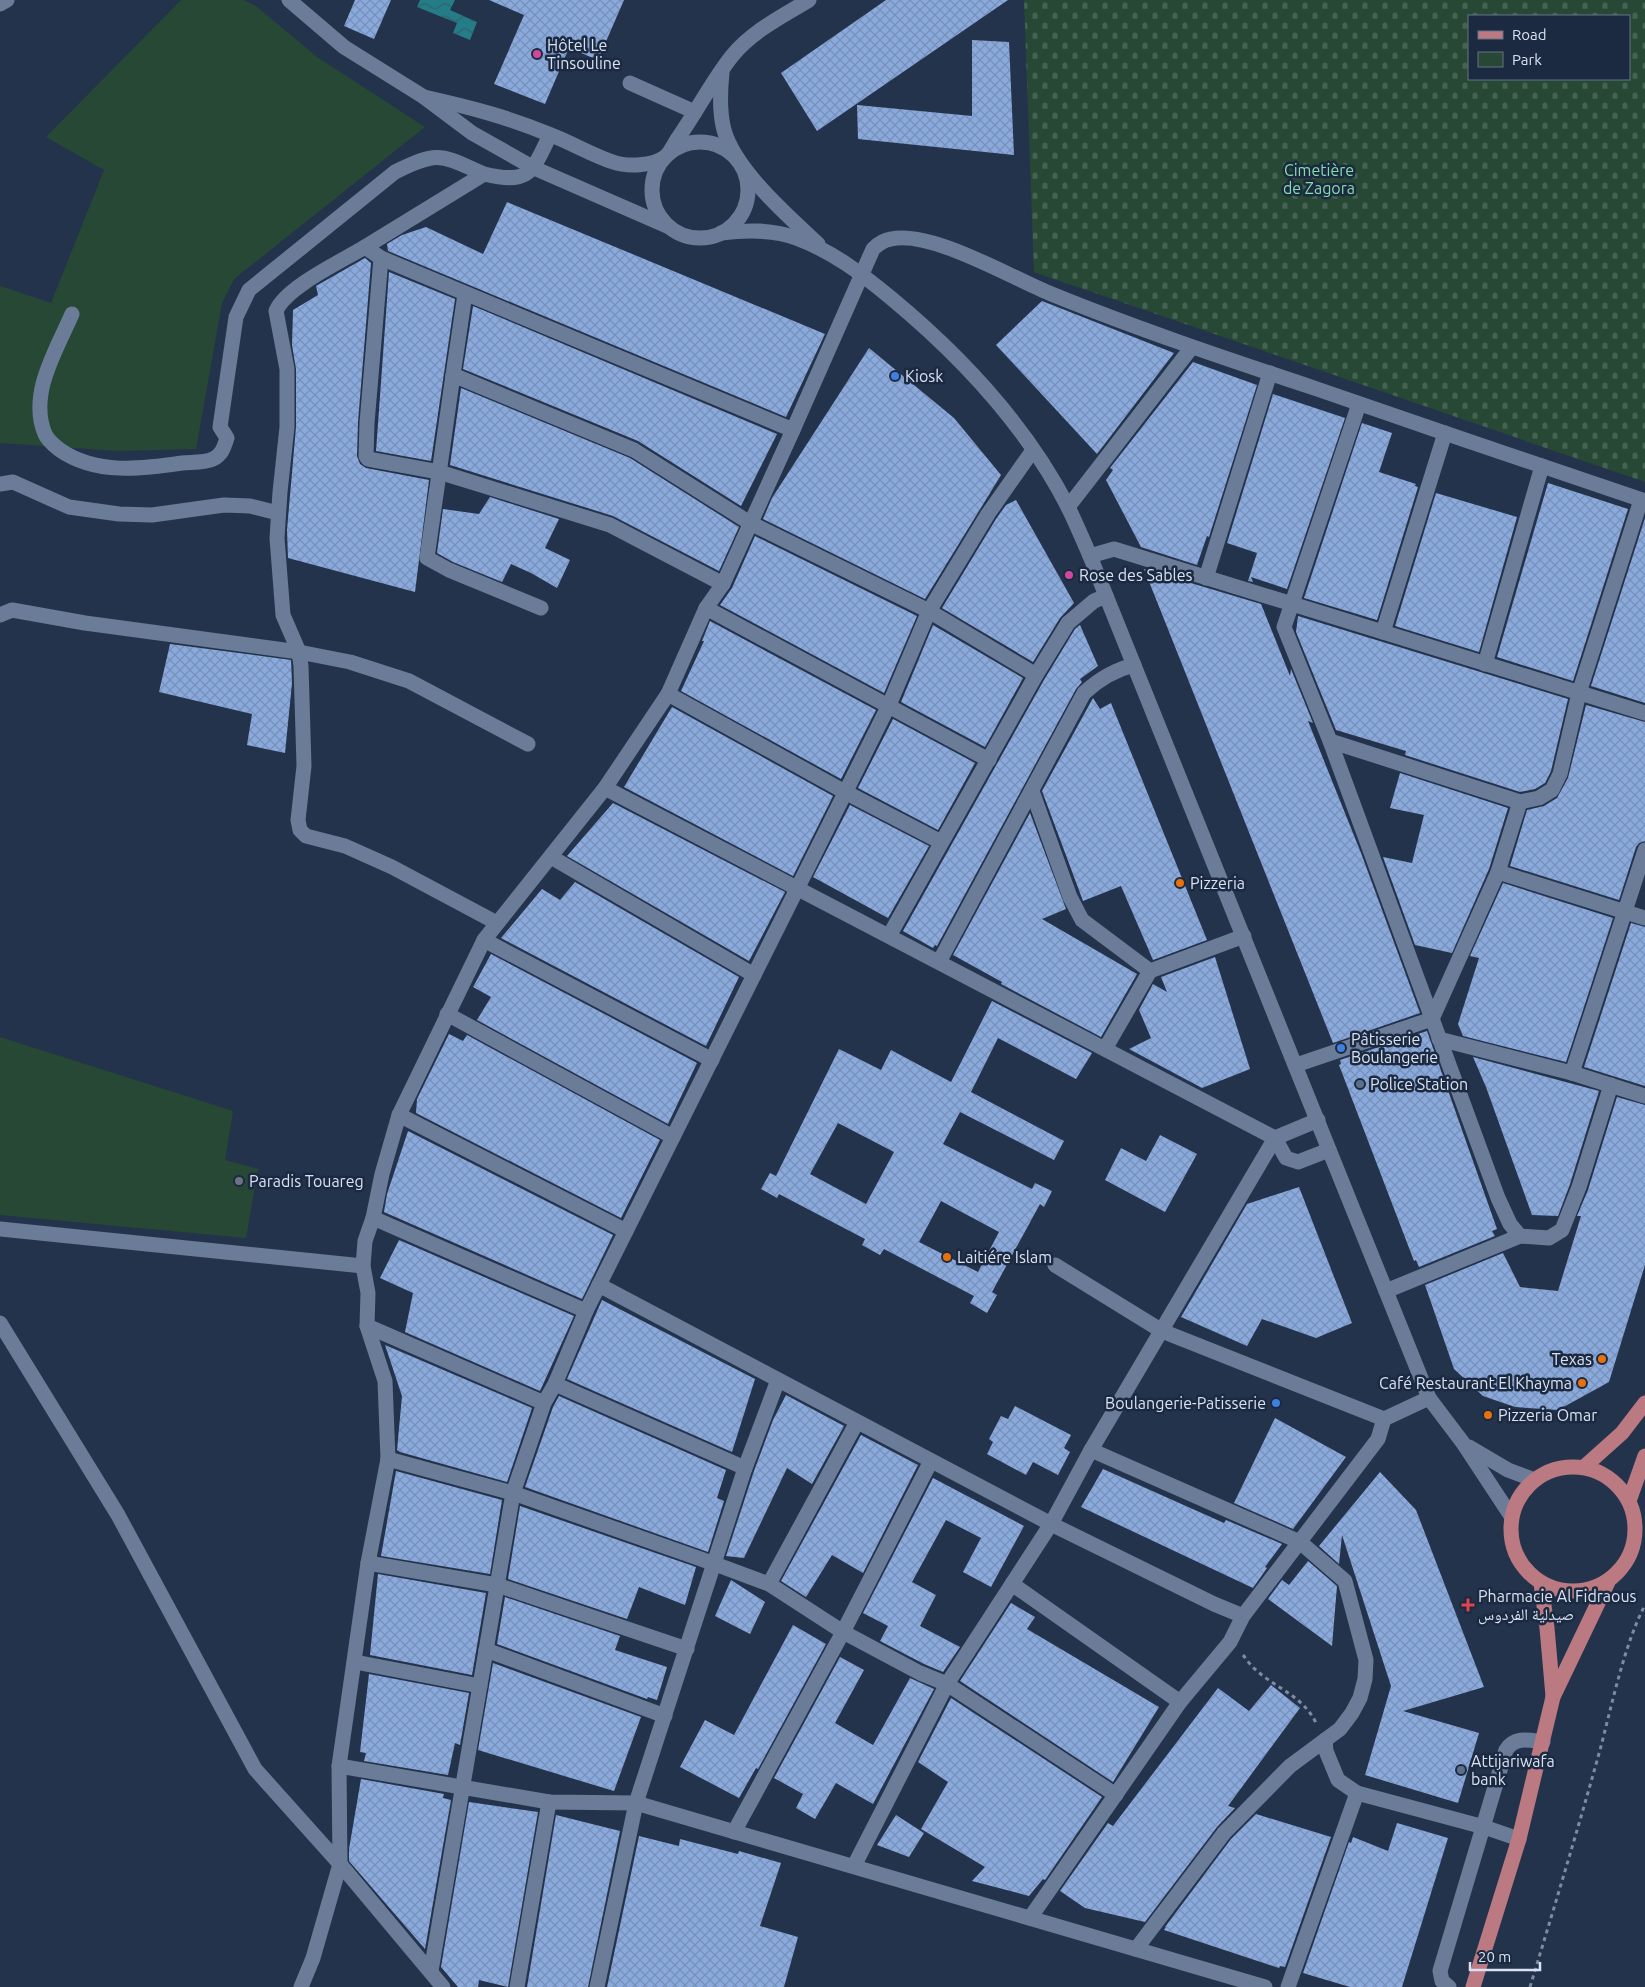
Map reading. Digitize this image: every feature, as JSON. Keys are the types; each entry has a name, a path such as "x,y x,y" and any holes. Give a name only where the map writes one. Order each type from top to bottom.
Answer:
{"main road":[{"path":"1584,1467 1622,1433 1645,1403"},
{"path":"1629,1501 1645,1456"},
{"path":"1566,1467 1584,1467 1602,1474 1618,1485 1629,1501 1635,1519 1636,1537 1631,1554 1621,1570 1608,1582 1592,1589 1574,1592 1556,1590 1540,1583 1526,1570 1515,1554 1510,1536 1511,1516 1520,1496 1534,1480 1550,1471 1566,1467"},
{"path":"1473,1987 1519,1839 1553,1697 1608,1582"},
{"path":"1540,1583 1547,1628 1553,1697"}],"street":[{"path":"0,4 7,0"},
{"path":"289,0 344,47 424,97 472,134 534,168 669,227 682,235 696,238 711,237 721,233 736,222 745,208 748,192 746,176 725,132 722,120 720,102 722,71"},
{"path":"669,227 659,216 653,203 651,186 656,170 722,71 743,44 760,30 809,0"},
{"path":"630,83 695,112"},
{"path":"424,97 481,109 614,162 631,166 645,164 665,157 678,147 694,143 710,144 726,150 782,210 829,253"},
{"path":"72,314 45,377 41,394 41,414 45,434 53,445 65,454 92,465 113,468 164,466 212,460 222,452 227,438 220,427 235,326 240,306 249,290 395,172 419,160 435,156 450,159 484,174 509,179 519,178 534,168 550,135"},
{"path":"484,174 292,292 279,304 276,311 287,369 287,427 277,538 284,615 299,652 302,689 304,766 298,820 300,830 306,836 345,846 392,867 497,923"},
{"path":"721,233 748,230 772,232 795,238 829,253 862,274 923,325 989,394 1034,450 1068,507 1090,556 1429,1398 1496,1490 1511,1516"},
{"path":"301,1987 313,1958 340,1864 339,1766 368,1563 388,1459 385,1381 367,1326 368,1293 363,1266 365,1241 373,1218 382,1174 399,1115 446,1014 484,940 605,788 668,694 706,608 723,584 873,249 880,243 890,239 904,238 927,241 1049,293 1192,347 1643,501 1579,693 1560,774 1552,790 1539,798 1520,802 1330,741"},
{"path":"365,247 381,258 465,294 793,430"},
{"path":"381,258 366,456 372,460 439,472 610,525 723,584"},
{"path":"465,294 427,558 449,570 542,608"},
{"path":"1068,507 1192,347"},
{"path":"1206,578 1270,373"},
{"path":"453,375 634,450 750,523 929,611 1036,675"},
{"path":"1359,404 1284,627 1330,741 1498,1198 1510,1224 1520,1236"},
{"path":"1383,632 1445,433"},
{"path":"431,1971 513,1493 544,1403 555,1384 586,1311 889,705 929,611 988,514 1034,450"},
{"path":"1485,664 1542,466"},
{"path":"0,484 13,482 69,507 119,514 152,516 224,505 250,506 278,513"},
{"path":"1090,556 1114,549 1645,713"},
{"path":"889,936 1036,675 1068,623 1094,601 1106,596"},
{"path":"706,608 989,760"},
{"path":"0,615 12,610 95,624 299,652 350,662 409,681 528,744"},
{"path":"939,962 1084,693 1104,676 1134,665"},
{"path":"668,694 844,792 941,842"},
{"path":"605,788 1275,1138 1286,1158 1298,1162 1329,1150"},
{"path":"1032,791 1070,897 1082,920 1150,971"},
{"path":"1296,1065 1432,1019 1498,872 1520,802"},
{"path":"1572,1073 1645,850"},
{"path":"551,857 754,975"},
{"path":"1498,872 1645,918"},
{"path":"1105,1048 1150,971 1244,936"},
{"path":"484,940 712,1060"},
{"path":"446,1014 673,1137"},
{"path":"1439,1039 1572,1073 1645,1096"},
{"path":"1386,1290 1520,1236 1548,1238 1562,1230 1579,1187 1611,1085"},
{"path":"399,1115 626,1231"},
{"path":"854,1866 947,1684 1051,1524 1092,1450 1275,1138 1318,1120"},
{"path":"373,1218 586,1311"},
{"path":"0,1229 363,1266"},
{"path":"1055,1265 1162,1331 1384,1419 1429,1398"},
{"path":"599,1285 1051,1524 1214,1604 1244,1616"},
{"path":"0,1323 118,1515 255,1769 340,1864 443,1987"},
{"path":"367,1326 544,1403"},
{"path":"597,1987 636,1803 746,1468 778,1380"},
{"path":"555,1384 746,1468"},
{"path":"1030,1918 1180,1702 1230,1642 1244,1616 1378,1439 1384,1419"},
{"path":"769,1584 857,1422"},
{"path":"1463,1443 1508,1470 1534,1480"},
{"path":"1092,1450 1300,1542 1345,1581 1366,1660 1365,1679 1360,1698 1340,1729 1290,1766 1224,1833 1136,1949"},
{"path":"388,1459 513,1493 769,1584 843,1632 920,1673 947,1684 1116,1795"},
{"path":"734,1832 843,1632 931,1461"},
{"path":"368,1563 497,1585 687,1649"},
{"path":"1012,1584 1180,1702"},
{"path":"486,1650 665,1716"},
{"path":"355,1662 480,1686"},
{"path":"1325,1740 1326,1751 1338,1780 1357,1793 1484,1827 1519,1839"},
{"path":"1448,1987 1442,1981 1440,1971 1506,1750 1513,1742 1524,1740 1543,1742"},
{"path":"339,1766 549,1802 636,1803 1265,1987"},
{"path":"1288,1987 1357,1793"},
{"path":"517,1987 549,1802"}],"path":[{"path":"1530,1987 1574,1844 1625,1660 1638,1618 1645,1605"},
{"path":"1230,1642 1257,1671 1298,1698 1312,1714 1325,1740"}],"green space":[{"path":"181,0 243,0 256,6 317,57 425,127 234,279 222,303 196,449 118,451 0,443 0,286 51,303 104,170 46,137"},
{"name":"Cimetière de Zagora","path":"1024,0 1645,0 1645,482 1034,272"},
{"path":"0,1037 233,1111 225,1160 258,1169 246,1238 0,1215"}],"water":[{"path":"420,0 455,0 450,10 477,22 470,40 453,33 457,23 417,7"}],"building":[{"path":"355,0 391,0 374,39 344,26"},
{"name":"Hôtel Le Tinsouline","path":"489,0 624,0 598,60 569,48 545,104 494,84 524,15"},
{"path":"886,0 1008,0 817,131 781,73"},
{"path":"972,40 1009,42 1014,155 858,139 857,105 972,116"},
{"path":"507,202 825,334 786,417 388,251 387,244 402,235 426,227 483,254"},
{"path":"365,258 371,263 357,456 360,464 366,468 429,480 415,592 288,558 287,530 296,427 296,369 292,345 293,310 318,295 316,286"},
{"path":"389,272 455,299 431,461 376,451"},
{"path":"1042,301 1174,353 1097,454 996,345"},
{"path":"473,306 777,434 741,506 638,441 463,369"},
{"path":"869,348 954,418 1001,475 925,599 763,519 772,498"},
{"path":"1193,362 1257,385 1209,537 1207,536 1197,565 1141,547 1106,480 1113,470 1110,468"},
{"path":"461,388 630,458 739,527 719,571 613,516 450,465"},
{"path":"1273,394 1345,418 1287,589 1251,577 1253,582 1248,581 1257,553 1227,543"},
{"path":"1362,423 1392,433 1379,472 1416,484 1415,486 1418,487 1377,620 1304,598"},
{"path":"1548,483 1628,509 1573,681 1497,657"},
{"path":"1436,493 1517,517 1479,652 1395,626"},
{"path":"490,497 559,519 545,548 570,560 557,588 511,564 502,582 453,562 437,553 443,509 479,514"},
{"path":"1016,500 1074,603 1060,618 1033,662 942,608 996,519 1006,505"},
{"path":"1645,518 1645,703 1591,686"},
{"path":"755,536 917,616 884,693 720,605 732,588"},
{"path":"1144,569 1261,604 1290,676 1291,669 1313,723 1308,721 1361,853 1420,1013 1333,1043"},
{"path":"1298,616 1568,699 1551,771 1545,783 1535,789 1520,792 1405,755 1406,751 1336,730 1296,632"},
{"path":"710,621 876,710 841,779 681,691 704,641 702,641"},
{"path":"933,625 1023,678 985,747 901,702"},
{"path":"1080,625 1098,666 1080,679 1082,682 1076,689 937,946 935,945 933,948 903,931 1044,680 1075,629"},
{"path":"170,644 291,660 292,683 285,753 247,745 252,714 159,692"},
{"path":"1093,698 1100,709 1111,703 1207,940 1153,960 1121,886 1083,901 1042,791"},
{"path":"1586,705 1645,722 1645,841 1639,843 1636,847 1619,900 1510,866 1527,810 1544,806 1557,798 1568,778"},
{"path":"672,707 833,796 793,876 624,787"},
{"path":"893,719 975,763 938,830 858,788"},
{"path":"1400,773 1508,808 1489,869 1452,953 1415,945 1383,857 1412,863 1424,815 1390,808"},
{"path":"613,803 785,892 749,961 567,856"},
{"path":"850,805 929,846 888,918 813,877"},
{"path":"1030,813 1066,909 1042,919 1137,974 1101,1037 1001,984 1002,982 953,955"},
{"path":"575,882 739,977 706,1046 501,938 542,889 560,900"},
{"path":"1503,883 1613,918 1566,1062 1463,1036 1458,1024 1479,958 1470,956"},
{"path":"1631,923 1645,927 1645,1086 1584,1067"},
{"path":"491,954 697,1063 668,1124 477,1020 491,997 473,987"},
{"path":"1215,957 1250,1069 1202,1088 1129,1049 1151,1038 1139,1010 1153,984 1167,992 1161,977"},
{"path":"992,1001 1092,1053 1076,1079 998,1038 971,1092 1064,1141 1054,1160 960,1112 943,1144 1032,1189 1035,1183 1052,1191 1044,1207 1040,1204 992,1292 997,1295 987,1313 970,1303 974,1296 884,1249 880,1255 862,1245 865,1239 779,1194 777,1198 761,1189 770,1173 776,1176 839,1049 881,1070 891,1050 951,1082","holes":["838,1123 894,1152 866,1204 810,1174","941,1201 999,1232 978,1272 919,1242"]},
{"path":"1427,1031 1497,1229 1492,1231 1495,1236 1419,1267 1416,1260 1414,1261 1339,1065 1341,1064 1340,1060"},
{"path":"449,1034 463,1041 467,1035 660,1140 621,1218 416,1113 417,1099"},
{"path":"1473,1057 1599,1091 1558,1216 1532,1215 1486,1087"},
{"path":"1617,1097 1645,1105 1645,1265 1609,1382 1558,1410 1515,1407 1483,1396 1454,1369 1425,1285 1503,1253 1520,1287 1558,1291 1581,1216 1577,1216 1588,1190"},
{"path":"408,1131 613,1235 582,1299 384,1212 387,1194"},
{"path":"1160,1135 1197,1154 1165,1212 1105,1180 1121,1148 1146,1161"},
{"path":"1299,1187 1352,1323 1316,1338 1262,1319 1247,1346 1181,1317 1247,1204"},
{"path":"399,1240 574,1316 540,1391 405,1332 413,1293 380,1278"},
{"path":"602,1300 755,1379 732,1452 567,1379"},
{"path":"385,1345 532,1408 507,1482 397,1450 402,1396"},
{"path":"786,1395 844,1426 812,1484 787,1468 744,1558 726,1556 773,1420"},
{"path":"559,1396 726,1470 717,1498 724,1501 708,1552 525,1487 553,1407"},
{"path":"1015,1406 1071,1435 1064,1448 1070,1452 1058,1475 1033,1462 1026,1475 987,1454 993,1442 989,1439 1001,1416 1008,1419"},
{"path":"1275,1418 1346,1457 1293,1529 1234,1503"},
{"path":"861,1435 918,1465 863,1573 832,1555 806,1597 781,1581"},
{"path":"1103,1469 1224,1523 1226,1520 1282,1544 1265,1567 1267,1568 1253,1588 1081,1507"},
{"path":"396,1471 502,1500 490,1574 381,1556"},
{"path":"1380,1472 1416,1510 1484,1687 1403,1711 1479,1733 1458,1803 1365,1775 1391,1686 1342,1535 1339,1564 1319,1546"},
{"path":"933,1478 1024,1526 991,1587 963,1572 981,1538 946,1520 912,1582 936,1595 920,1626 960,1647 943,1672 880,1641 888,1626 863,1613"},
{"path":"520,1506 696,1567 685,1605 639,1587 627,1619 508,1579"},
{"path":"1308,1561 1337,1586 1332,1646 1268,1599 1282,1580 1289,1585"},
{"path":"378,1574 486,1593 472,1675 370,1655"},
{"path":"731,1580 765,1602 750,1634 715,1616"},
{"path":"505,1597 620,1636 615,1650 667,1667 657,1700 648,1697 647,1699 497,1644"},
{"path":"1011,1603 1035,1617 1027,1629 1159,1707 1113,1782 960,1681"},
{"path":"793,1625 826,1644 758,1769 756,1768 739,1798 680,1767 705,1720 734,1735"},
{"path":"840,1657 864,1670 835,1723 873,1745 910,1678 934,1689 873,1804 836,1783 815,1819 796,1808 803,1794 774,1778"},
{"path":"493,1663 641,1717 614,1791 478,1750"},
{"path":"369,1674 469,1693 460,1745 455,1743 448,1775 364,1761 366,1753 360,1752"},
{"path":"1271,1685 1300,1708 1228,1806 1235,1808 1217,1827 1145,1922 1085,1908 1060,1891 1108,1823 1113,1826 1218,1688 1249,1711"},
{"path":"951,1698 1102,1797 1045,1880 1043,1879 1029,1896 972,1881 985,1867 921,1829 948,1782 918,1762"},
{"path":"361,1779 444,1794 443,1798 451,1800 425,1949 349,1861 349,1849"},
{"path":"469,1802 538,1812 508,1987 479,1980 478,1987 458,1987 441,1967"},
{"path":"1256,1814 1331,1837 1285,1967 1280,1966 1279,1968 1164,1930 1231,1839"},
{"path":"556,1815 620,1831 588,1987 527,1987"},
{"path":"896,1815 924,1833 909,1857 877,1845"},
{"path":"1397,1823 1448,1838 1402,1987 1350,1987 1303,1973 1349,1842 1351,1843 1353,1837 1388,1851"},
{"path":"639,1836 679,1846 680,1839 738,1854 739,1851 781,1863 760,1926 798,1937 784,1987 607,1987"}],"place":[{"name":"Hôtel Le Tinsouline","path":"537,54"},
{"name":"Kiosk","path":"895,376"},
{"name":"Rose des Sables","path":"1069,575"},
{"name":"Pizzeria","path":"1180,883"},
{"name":"Pâtisserie Boulangerie","path":"1341,1048"},
{"name":"Police Station","path":"1360,1084"},
{"name":"Paradis Touareg","path":"239,1181"},
{"name":"Laitiére Islam","path":"947,1257"},
{"name":"Texas","path":"1602,1359"},
{"name":"Café Restaurant El Khayma","path":"1582,1383"},
{"name":"Boulangerie-Patisserie","path":"1276,1403"},
{"name":"Pizzeria Omar","path":"1488,1415"},
{"name":"Pharmacie Al Fidraous صيدلية الفردوس","path":"1468,1605"},
{"name":"Attijariwafa bank","path":"1461,1770"}]}
